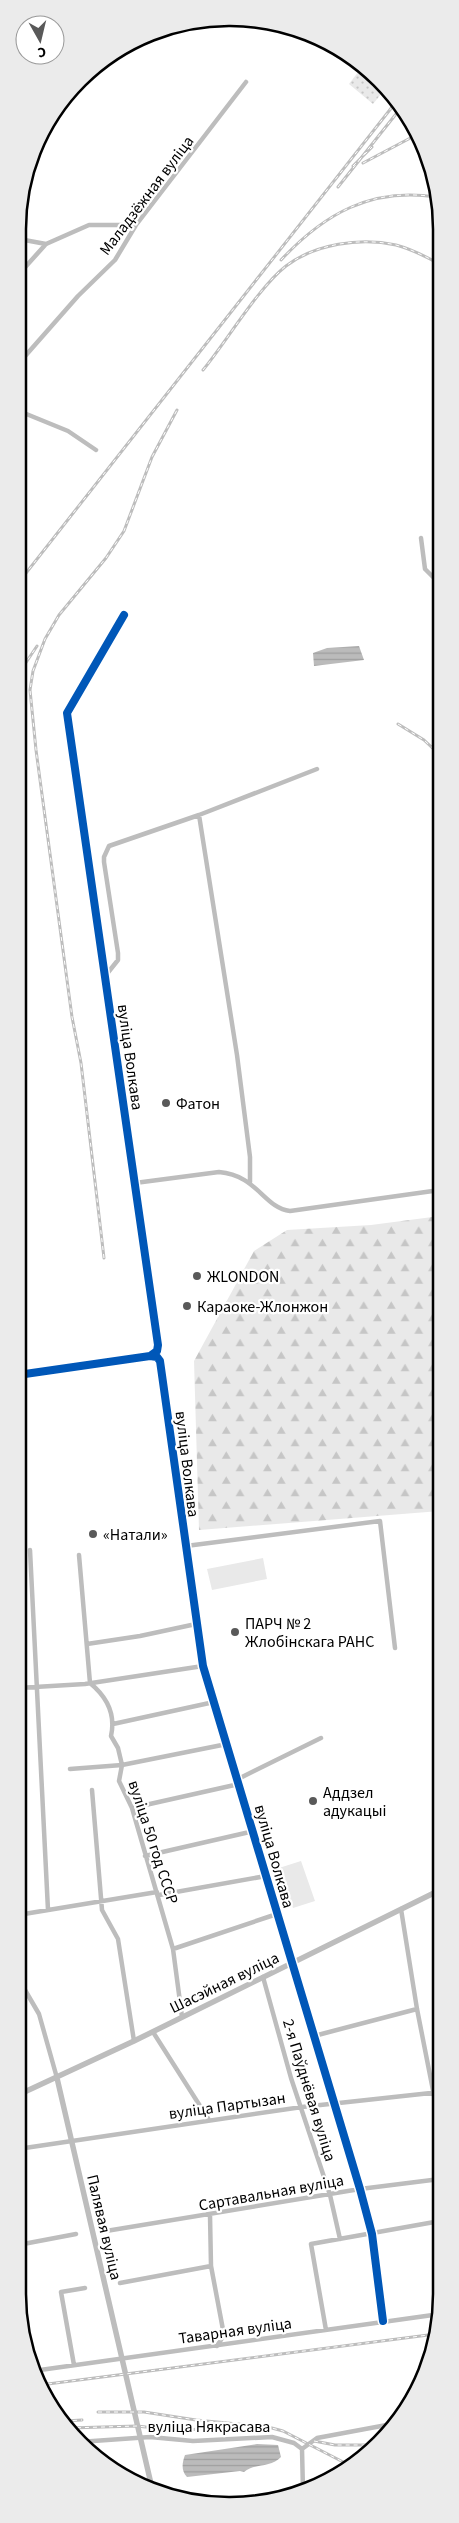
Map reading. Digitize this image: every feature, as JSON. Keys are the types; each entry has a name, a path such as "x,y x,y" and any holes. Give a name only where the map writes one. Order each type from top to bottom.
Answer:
{"main road":[{"name":"Шасэйная вуліца","path":"26,2092 153,2032 433,1893"},
{"name":"Палявая вуліца","path":"57,2078 149,2480"}],"street":[{"name":"Маладзёжная вуліца","path":"26,355 78,296 115,260 136,225 246,82"},
{"path":"26,266 46,244 89,225 136,225"},
{"path":"26,240 46,244"},
{"path":"26,414 68,431 96,450"},
{"path":"421,538 426,569 433,576"},
{"name":"вуліца Волкава","path":"124,615 66,713 106,975 158,1345 156,1351 150,1356"},
{"path":"106,975 118,960 104,862 106,851 114,843 200,815 317,769"},
{"path":"200,815 239,1073 250,1157 250,1182"},
{"path":"136,1183 220,1172 231,1173 250,1182 276,1206 290,1211 433,1191"},
{"path":"26,1374 150,1356"},
{"name":"вуліца Волкава","path":"150,1356 157,1357 162,1368 203,1666 360,2189 372,2234 383,2321"},
{"path":"186,1546 380,1521 396,1648"},
{"path":"30,1550 48,1910"},
{"path":"78,1555 90,1683"},
{"path":"87,1644 140,1636 196,1624"},
{"path":"26,1688 90,1683 203,1666"},
{"name":"вуліца 50 год СССР","path":"90,1683 104,1694 114,1724 111,1736 118,1748 122,1765 119,1781 132,1808 173,1949 182,2017"},
{"path":"114,1724 214,1702"},
{"path":"132,1808 239,1781 321,1738"},
{"path":"70,1769 122,1765 227,1744"},
{"path":"92,1790 102,1910 118,1939 134,2041"},
{"path":"145,1856 254,1831"},
{"path":"26,1914 266,1876"},
{"path":"401,1909 433,2093"},
{"path":"173,1949 277,1914"},
{"name":"2-я Паўднёвая вуліца","path":"263,1977 291,2078 330,2195 340,2239"},
{"name":"Палявая вуліца","path":"26,1992 45,2029 57,2078"},
{"path":"314,2036 417,2009"},
{"path":"153,2032 209,2120"},
{"name":"вуліца Партызан","path":"26,2148 302,2107 433,2093"},
{"name":"Сартавальная вуліца","path":"106,2231 360,2189 433,2180"},
{"path":"210,2215 210,2266 224,2335 217,2346"},
{"path":"326,2330 310,2247 313,2243 433,2222"},
{"path":"26,2243 76,2234"},
{"path":"120,2282 210,2266"},
{"path":"74,2365 61,2292 84,2288"},
{"name":"Таварная вуліца","path":"41,2370 431,2315"},
{"path":"303,2483 302,2449 316,2438 384,2425"},
{"name":"вуліца Някрасава","path":"90,2441 150,2437 193,2441 272,2437 294,2444 302,2449"}],"green space":[{"path":"358,72 381,94 373,104 349,84"},
{"path":"433,1217 433,1512 199,1530 194,1361 254,1251 287,1230 371,1225"},
{"path":"263,1558 267,1579 212,1590 207,1569"},
{"path":"301,1861 315,1901 293,1908 279,1868"}],"shaded area":[{"path":"359,646 364,660 314,666 313,653 327,648"},
{"path":"257,2444 278,2445 281,2457 273,2463 253,2467 244,2472 187,2477 183,2470 185,2455"}],"railway":[{"path":"26,573 392,107"},
{"path":"338,187 396,114"},
{"path":"363,163 411,138"},
{"path":"353,166 372,147"},
{"path":"281,260 314,229 350,207 390,196 430,196"},
{"path":"203,370 265,287 286,266 310,252 338,244 368,242 396,245 433,260"},
{"path":"104,1258 81,1063 72,1017 36,750 30,690 33,671 45,639 59,615 106,558 124,531 152,457 177,410"},
{"path":"26,662 37,646"},
{"path":"398,724 424,740 433,748"},
{"path":"48,2384 429,2335"},
{"path":"98,2412 144,2412 196,2420 268,2427 283,2431 343,2462"},
{"path":"71,2421 82,2420"},
{"path":"77,2428 137,2426 181,2431 223,2426"},
{"path":"314,2441 335,2445 365,2445"}],"cycle path":[{"path":"124,615 67,713 158,1345 157,1351 150,1356"},
{"path":"26,1374 150,1356 157,1357 160,1361 203,1666 360,2189 372,2234 383,2321"}],"place":[{"name":"Фатон","path":"166,1103"},
{"name":"ЖLONDON","path":"197,1276"},
{"name":"Караоке-Жлонжон","path":"187,1306"},
{"name":"«Натали»","path":"93,1534"},
{"name":"ПАРЧ № 2 Жлобінскага РАНС","path":"235,1632"},
{"name":"Аддзел адукацыі","path":"313,1801"}]}
